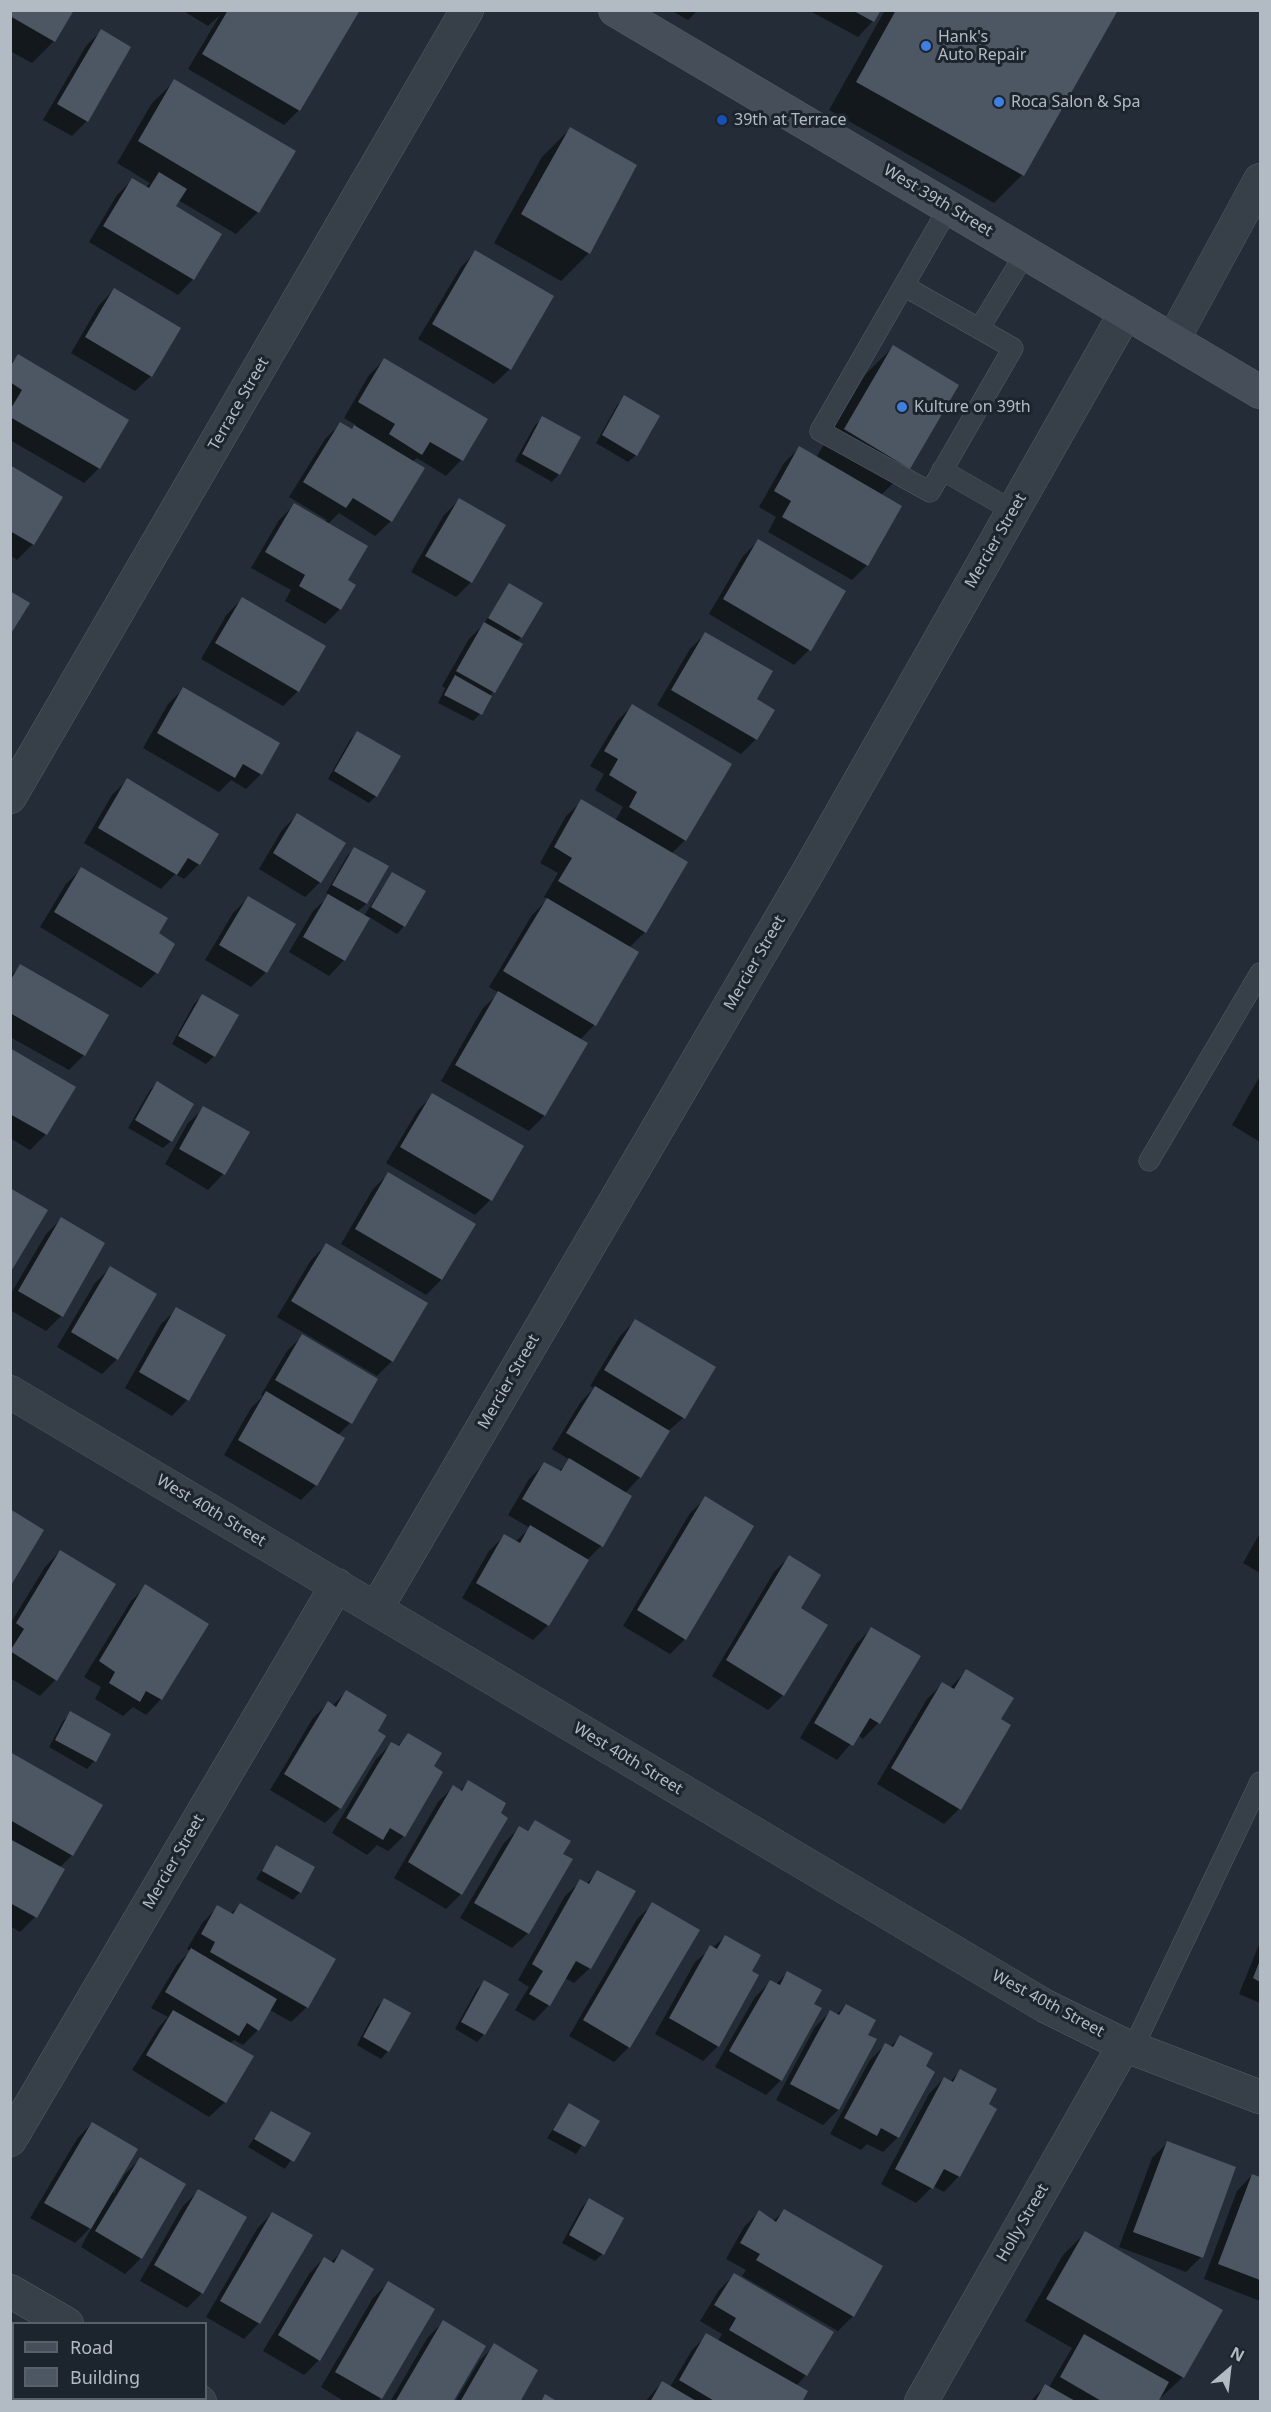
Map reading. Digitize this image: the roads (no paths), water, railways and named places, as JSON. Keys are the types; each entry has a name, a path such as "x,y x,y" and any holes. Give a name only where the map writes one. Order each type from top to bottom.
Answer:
{"main road":[{"name":"West 39th Street","path":"615,10 1260,392"}],"street":[{"name":"Terrace Street","path":"10,797 467,10"},
{"path":"1173,340 1260,180"},
{"name":"Mercier Street","path":"376,1609 802,882 1126,312"},
{"name":"West 40th Street","path":"10,1392 1045,2006 1129,2046 1260,2097"},
{"name":"Mercier Street","path":"10,2140 337,1585"},
{"name":"Holly Street","path":"921,2402 1129,2046"},
{"path":"10,2291 64,2322"}],"lane":[{"path":"904,286 1013,348 930,492 820,431 904,286 950,207"},
{"path":"980,329 1026,252"},
{"path":"942,470 1013,511"},
{"path":"1149,1161 1260,973"},
{"path":"1129,2046 1260,1782"}],"place":[{"name":"Hank's Auto Repair","path":"926,46"},
{"name":"Roca Salon & Spa","path":"999,102"},
{"name":"39th at Terrace","path":"722,120"},
{"name":"Kulture on 39th","path":"902,407"}]}
